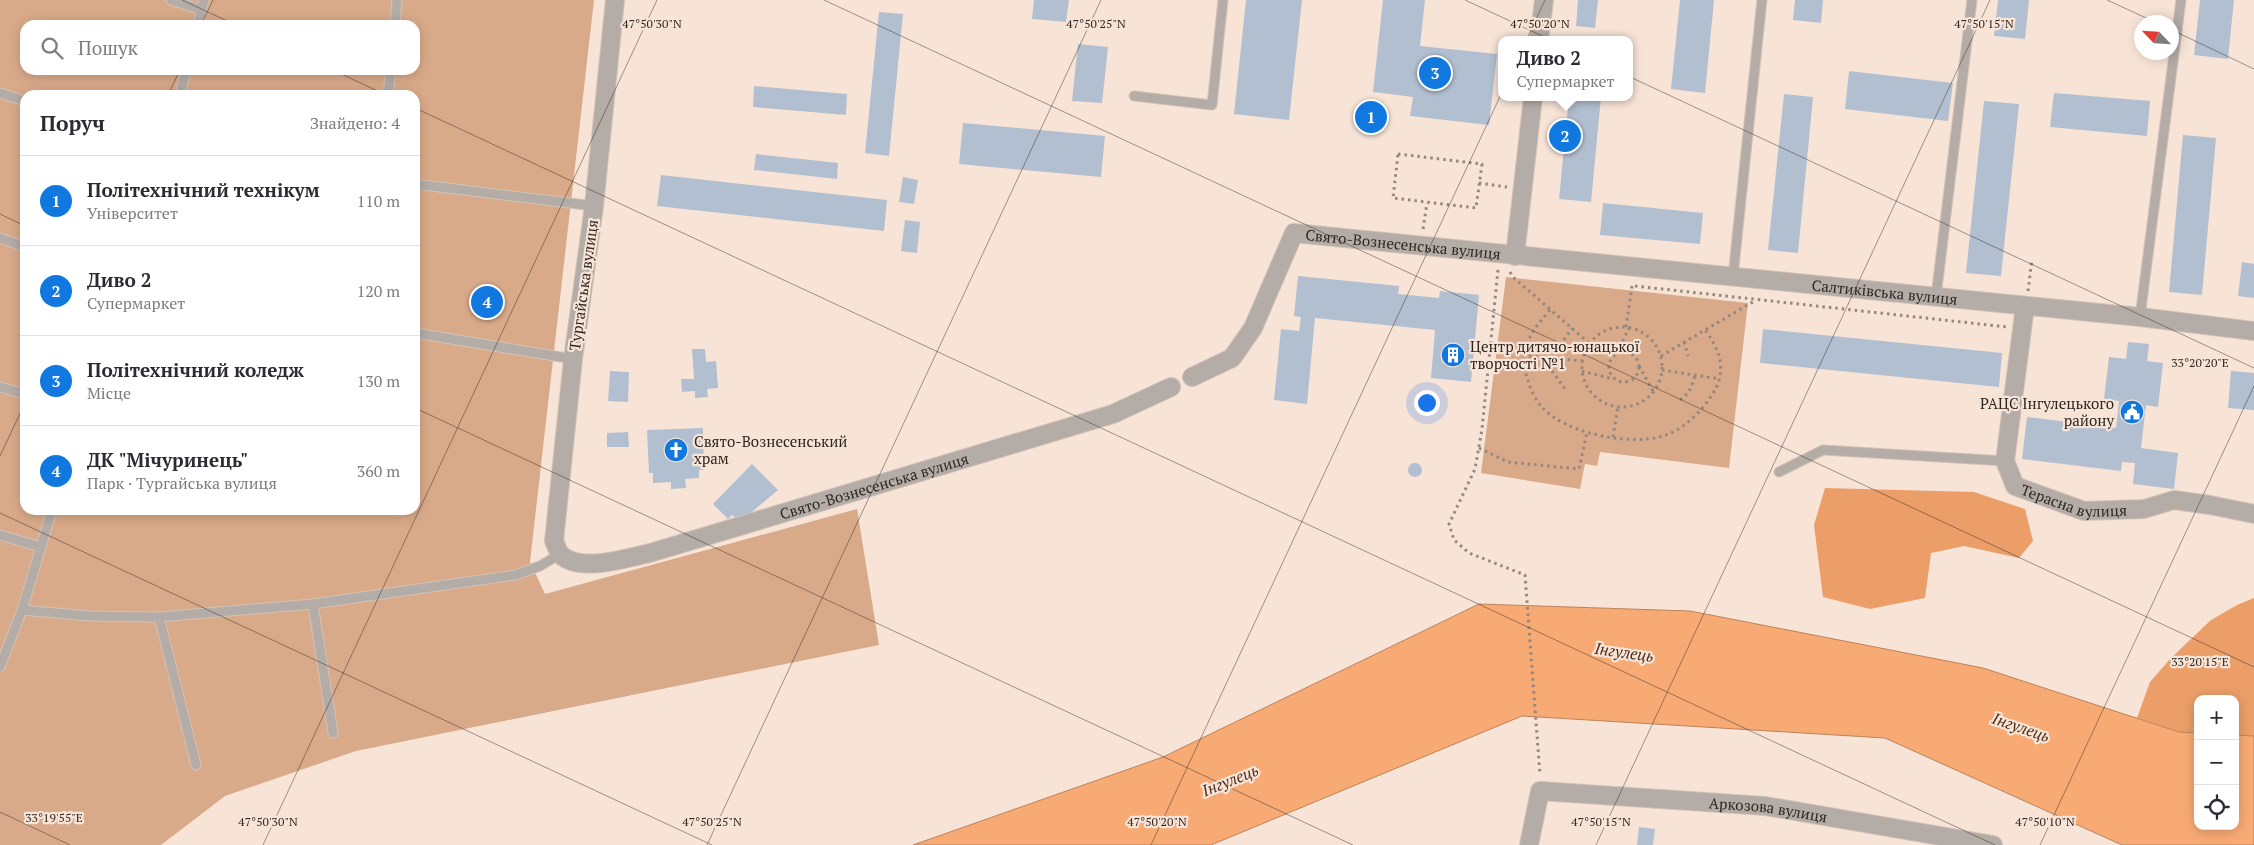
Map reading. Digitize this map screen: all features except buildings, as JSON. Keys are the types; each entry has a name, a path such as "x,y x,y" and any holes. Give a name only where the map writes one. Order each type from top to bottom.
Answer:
{"street":[{"name":"Тургайська вулиця","path":"566,558 554,541 573,359 594,206 615,0"},
{"path":"1540,36 1544,0"},
{"path":"1506,264 1522,190 1533,101"},
{"name":"Свято-Вознесенська вулиця","path":"1192,377 1232,358 1253,328 1294,233 1421,246 1506,264"},
{"name":"Салтиківська вулиця","path":"1506,264 1733,276 2254,330"},
{"name":"Терасна вулиця","path":"2025,306 2005,461 2015,486 2084,511 2144,509 2174,500 2254,514"},
{"name":"Свято-Вознесенська вулиця","path":"566,558 587,564 650,554 1114,414 1171,387"},
{"path":"1528,845 1540,790"},
{"name":"Аркозова вулиця","path":"1540,790 1765,806 1993,845"}],"lane":[{"path":"171,0 202,10"},
{"path":"199,20 204,0"},
{"path":"395,20 397,0"},
{"path":"1134,96 1212,105 1223,0"},
{"path":"1733,276 1762,0"},
{"path":"1936,297 1972,0"},
{"path":"2140,317 2181,0"},
{"path":"181,90 185,75"},
{"path":"389,90 390,75"},
{"path":"0,93 20,99"},
{"path":"420,185 594,206"},
{"path":"0,238 20,245"},
{"path":"420,334 573,359"},
{"path":"0,387 20,393"},
{"path":"1779,472 1823,450 2005,461"},
{"path":"0,667 22,610 51,515"},
{"path":"0,535 41,547"},
{"path":"22,610 90,616 159,617 313,604 515,575 566,558"},
{"path":"313,604 333,733"},
{"path":"159,617 196,765"}],"path":[{"path":"1398,154 1482,164 1476,208 1427,202 1393,198 1398,154"},
{"path":"1479,183 1522,190"},
{"path":"1421,246 1427,202"},
{"path":"2025,306 2032,259"},
{"path":"1506,264 1520,274"},
{"path":"1506,264 1514,278 1590,344"},
{"path":"1506,264 1490,352 1475,470 1449,524 1454,540 1469,553 1525,575 1540,790"},
{"path":"1622,285 2022,329"},
{"path":"1614,379 1608,370 1610,360 1616,353 1628,328 1632,286"},
{"path":"1661,356 1757,300"},
{"path":"1550,310 1529,336 1523,356 1524,369 1529,386 1542,407 1560,421 1587,432 1613,437 1642,439 1664,436 1685,425 1706,405 1720,379 1722,370 1720,355 1714,342 1705,330"},
{"path":"1564,340 1572,328"},
{"path":"1628,328 1643,333 1653,340 1661,356 1662,370 1654,391 1632,406 1618,406 1601,400 1594,395 1582,371 1583,361 1590,344 1597,336 1608,330 1628,328"},
{"path":"1684,342 1688,356"},
{"path":"1616,353 1624,351 1631,353 1636,358 1654,391"},
{"path":"1490,352 1583,361"},
{"path":"1550,358 1552,371 1565,389"},
{"path":"1582,371 1620,382 1634,378 1639,365"},
{"path":"1662,370 1720,379"},
{"path":"1680,400 1687,396 1695,375"},
{"path":"1613,437 1618,406"},
{"path":"1479,448 1508,462 1579,470 1587,432"}],"shaded area":[{"path":"0,0 594,0 530,562 545,594 857,509 879,645 356,751 225,796 161,845 0,845"},
{"path":"1506,277 1748,303 1729,468 1600,452 1597,466 1585,464 1580,489 1481,473"},
{"path":"1825,488 1974,492 2025,509 2033,541 2019,558 1964,546 1931,553 1925,598 1870,609 1823,597 1814,525"},
{"path":"2254,598 2254,736 2239,735 2239,695 2194,695 2194,733 2179,732 2137,718 2150,682 2171,658 2211,620 2237,605"}],"water":[{"name":"Інгулець","path":"1479,604 1690,611 1983,668 2179,732 2194,733 2194,830 2239,830 2239,735 2254,736 2254,845 2122,845 1885,738 1522,716 1211,845 913,845 1163,757"}],"place":[{"name":"Політехнічний коледж","path":"1435,73"},
{"name":"Політехнічний технікум","path":"1371,117"},
{"name":"Диво 2","path":"1565,136"},
{"name":"ДК \"Мічуринець\"","path":"487,302"},
{"name":"Центр дитячо-юнацької творчості №1","path":"1453,355"},
{"name":"РАЦС Інгулецького району","path":"2132,412"},
{"name":"Свято-Вознесенський храм","path":"676,450"}]}
